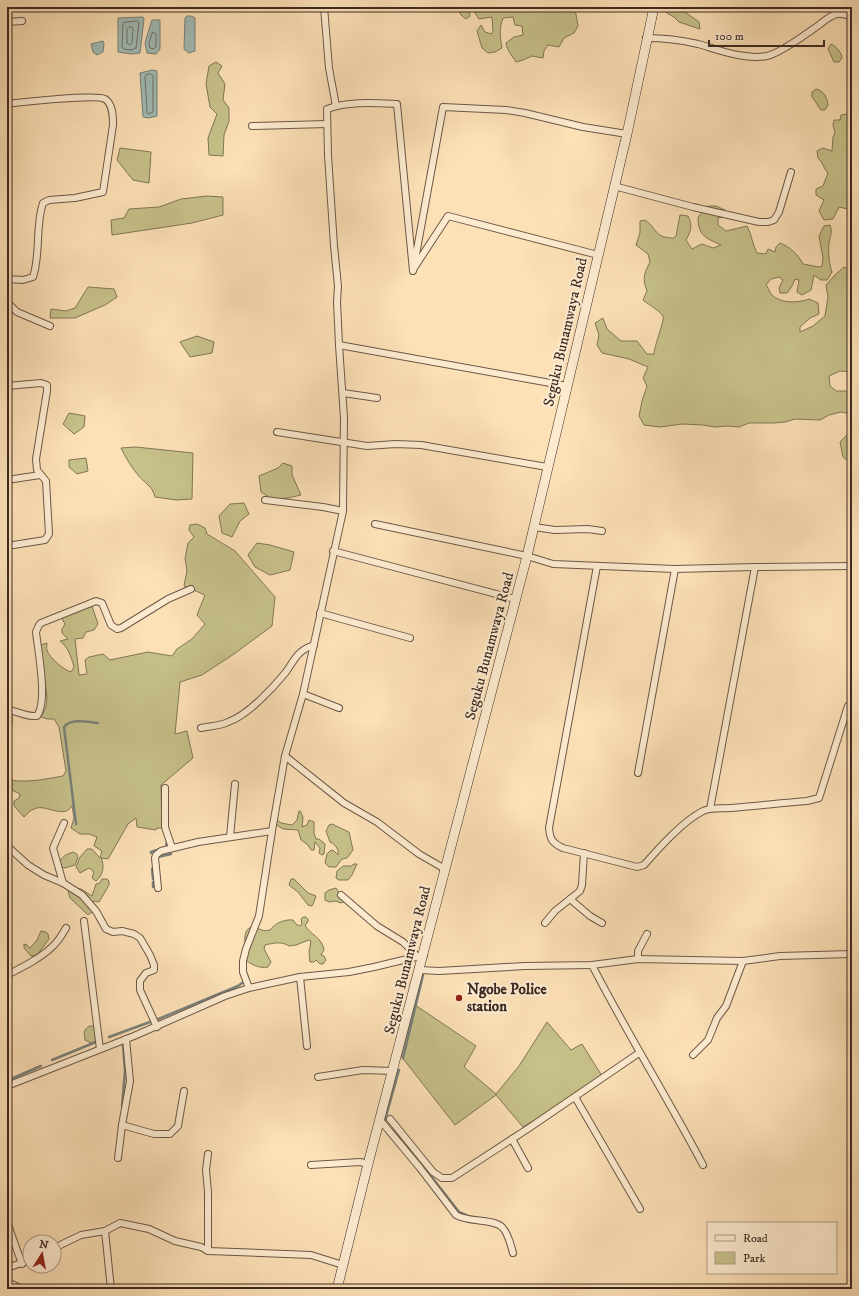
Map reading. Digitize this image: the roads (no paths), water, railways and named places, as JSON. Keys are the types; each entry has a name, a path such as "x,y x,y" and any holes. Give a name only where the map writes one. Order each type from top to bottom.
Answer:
{"main road":[{"name":"Seguku Bunamwaya Road","path":"337,1289 368,1164 420,970 421,955 527,556 627,134 646,38 654,7"}],"street":[{"path":"324,7 330,68 336,106"},
{"path":"646,38 665,38 676,40 738,55 756,57 767,56 777,52 833,15 840,14 852,17"},
{"path":"7,22 22,21"},
{"path":"7,104 86,97 100,98 109,104 113,114 114,125 103,192 75,198 49,200 44,203 42,208 37,260 33,277 23,280 7,279"},
{"path":"249,988 243,972 243,961 246,949 260,916 272,831 285,756 303,694 342,512 344,442 343,394 339,345 338,286 334,246 327,109 336,106 373,103 397,104 413,271"},
{"path":"413,271 443,107 506,110 525,113 571,125 627,134"},
{"path":"252,126 327,124"},
{"path":"614,186 693,207 759,222 768,222 774,220 779,212 791,172"},
{"path":"413,271 448,216 598,255"},
{"path":"7,302 17,312 50,326"},
{"path":"339,345 567,386"},
{"path":"7,386 41,384 46,386 47,391 36,459 37,470 46,481 49,534 45,540 7,546"},
{"path":"343,394 377,398"},
{"path":"277,432 367,446 396,444 421,445 548,467"},
{"path":"7,480 40,475"},
{"path":"265,500 323,507 342,512"},
{"path":"375,524 527,556 553,564 675,569 852,566"},
{"path":"534,526 554,530 588,529 602,531"},
{"path":"333,551 515,599"},
{"path":"597,566 549,828 552,841 556,845 637,867 644,865 675,833 694,817 710,809 728,809 807,801 819,798 848,706 852,702"},
{"path":"710,809 755,567"},
{"path":"638,773 675,569"},
{"path":"7,710 13,710 28,716 37,716 40,712 43,689 36,632 41,623 96,601 102,604 111,625 117,629 168,600 191,589"},
{"path":"320,613 410,638"},
{"path":"201,728 236,719 268,693 286,672 297,655 305,648 314,645"},
{"path":"303,694 339,708"},
{"path":"285,756 344,803 377,822 419,854 445,869"},
{"path":"230,837 235,784"},
{"path":"165,788 165,827 172,848"},
{"path":"63,883 53,848 64,823"},
{"path":"158,888 155,858 161,851 198,842 272,831"},
{"path":"7,846 28,865 44,875 63,883 82,895 96,911 106,929 113,932 122,931 134,934 140,938 154,965 154,970 146,973 140,981 140,990 157,1026"},
{"path":"545,923 555,911 580,891 582,885 584,853"},
{"path":"341,895 377,926 421,955"},
{"path":"570,899 590,916 602,923"},
{"path":"84,921 100,1049"},
{"path":"7,975 50,949 56,944 66,928"},
{"path":"638,959 638,950 647,934"},
{"path":"420,970 439,971 525,966 592,965 638,959 743,961 780,956 852,954"},
{"path":"7,1086 126,1039 225,996 249,988 300,977 349,972 421,955"},
{"path":"693,1055 708,1040 717,1018 726,1006 743,961"},
{"path":"592,965 639,1053 686,1132 703,1165"},
{"path":"300,977 307,1046"},
{"path":"118,1158 130,1081 126,1039"},
{"path":"390,1119 432,1172 442,1178 452,1178 639,1053"},
{"path":"318,1077 363,1070 393,1071"},
{"path":"122,1125 154,1134 170,1134 178,1126 184,1091"},
{"path":"575,1097 640,1209"},
{"path":"380,1120 420,1168 456,1215 463,1219 492,1222 502,1227 513,1253"},
{"path":"512,1139 528,1168"},
{"path":"208,1154 206,1170 208,1192 208,1251"},
{"path":"311,1166 360,1162 368,1164"},
{"path":"7,1222 22,1264 7,1268"},
{"path":"62,1244 81,1236 105,1231 120,1223 149,1229 174,1242 201,1247 208,1251 311,1255 343,1265"},
{"path":"105,1231 111,1289"},
{"path":"7,1282 18,1287 19,1289"}],"water":[{"path":"187,16 195,18 195,51 189,53 184,49 185,18"},
{"path":"143,17 140,53 131,54 118,52 118,18"},
{"path":"152,20 160,20 160,49 156,54 147,53 145,43"},
{"path":"103,41 103,52 97,55 93,52 91,44"},
{"path":"152,70 157,71 157,116 148,118 143,117 140,73"}],"waterway":[{"path":"76,824 64,727 71,722 84,721 98,723"},
{"path":"151,853 166,847 167,841"},
{"path":"157,859 158,857 171,854"},
{"path":"152,869 153,879"},
{"path":"153,882 153,887"},
{"path":"403,1058 423,975"},
{"path":"156,1020 242,983"},
{"path":"109,1037 150,1022"},
{"path":"52,1060 96,1042"},
{"path":"121,1043 123,1045 125,1071 122,1106"},
{"path":"13,1078 41,1066"},
{"path":"385,1120 399,1070"},
{"path":"394,1129 459,1212 468,1216"}],"place":[{"name":"Ngobe Police station","path":"459,998"}]}
